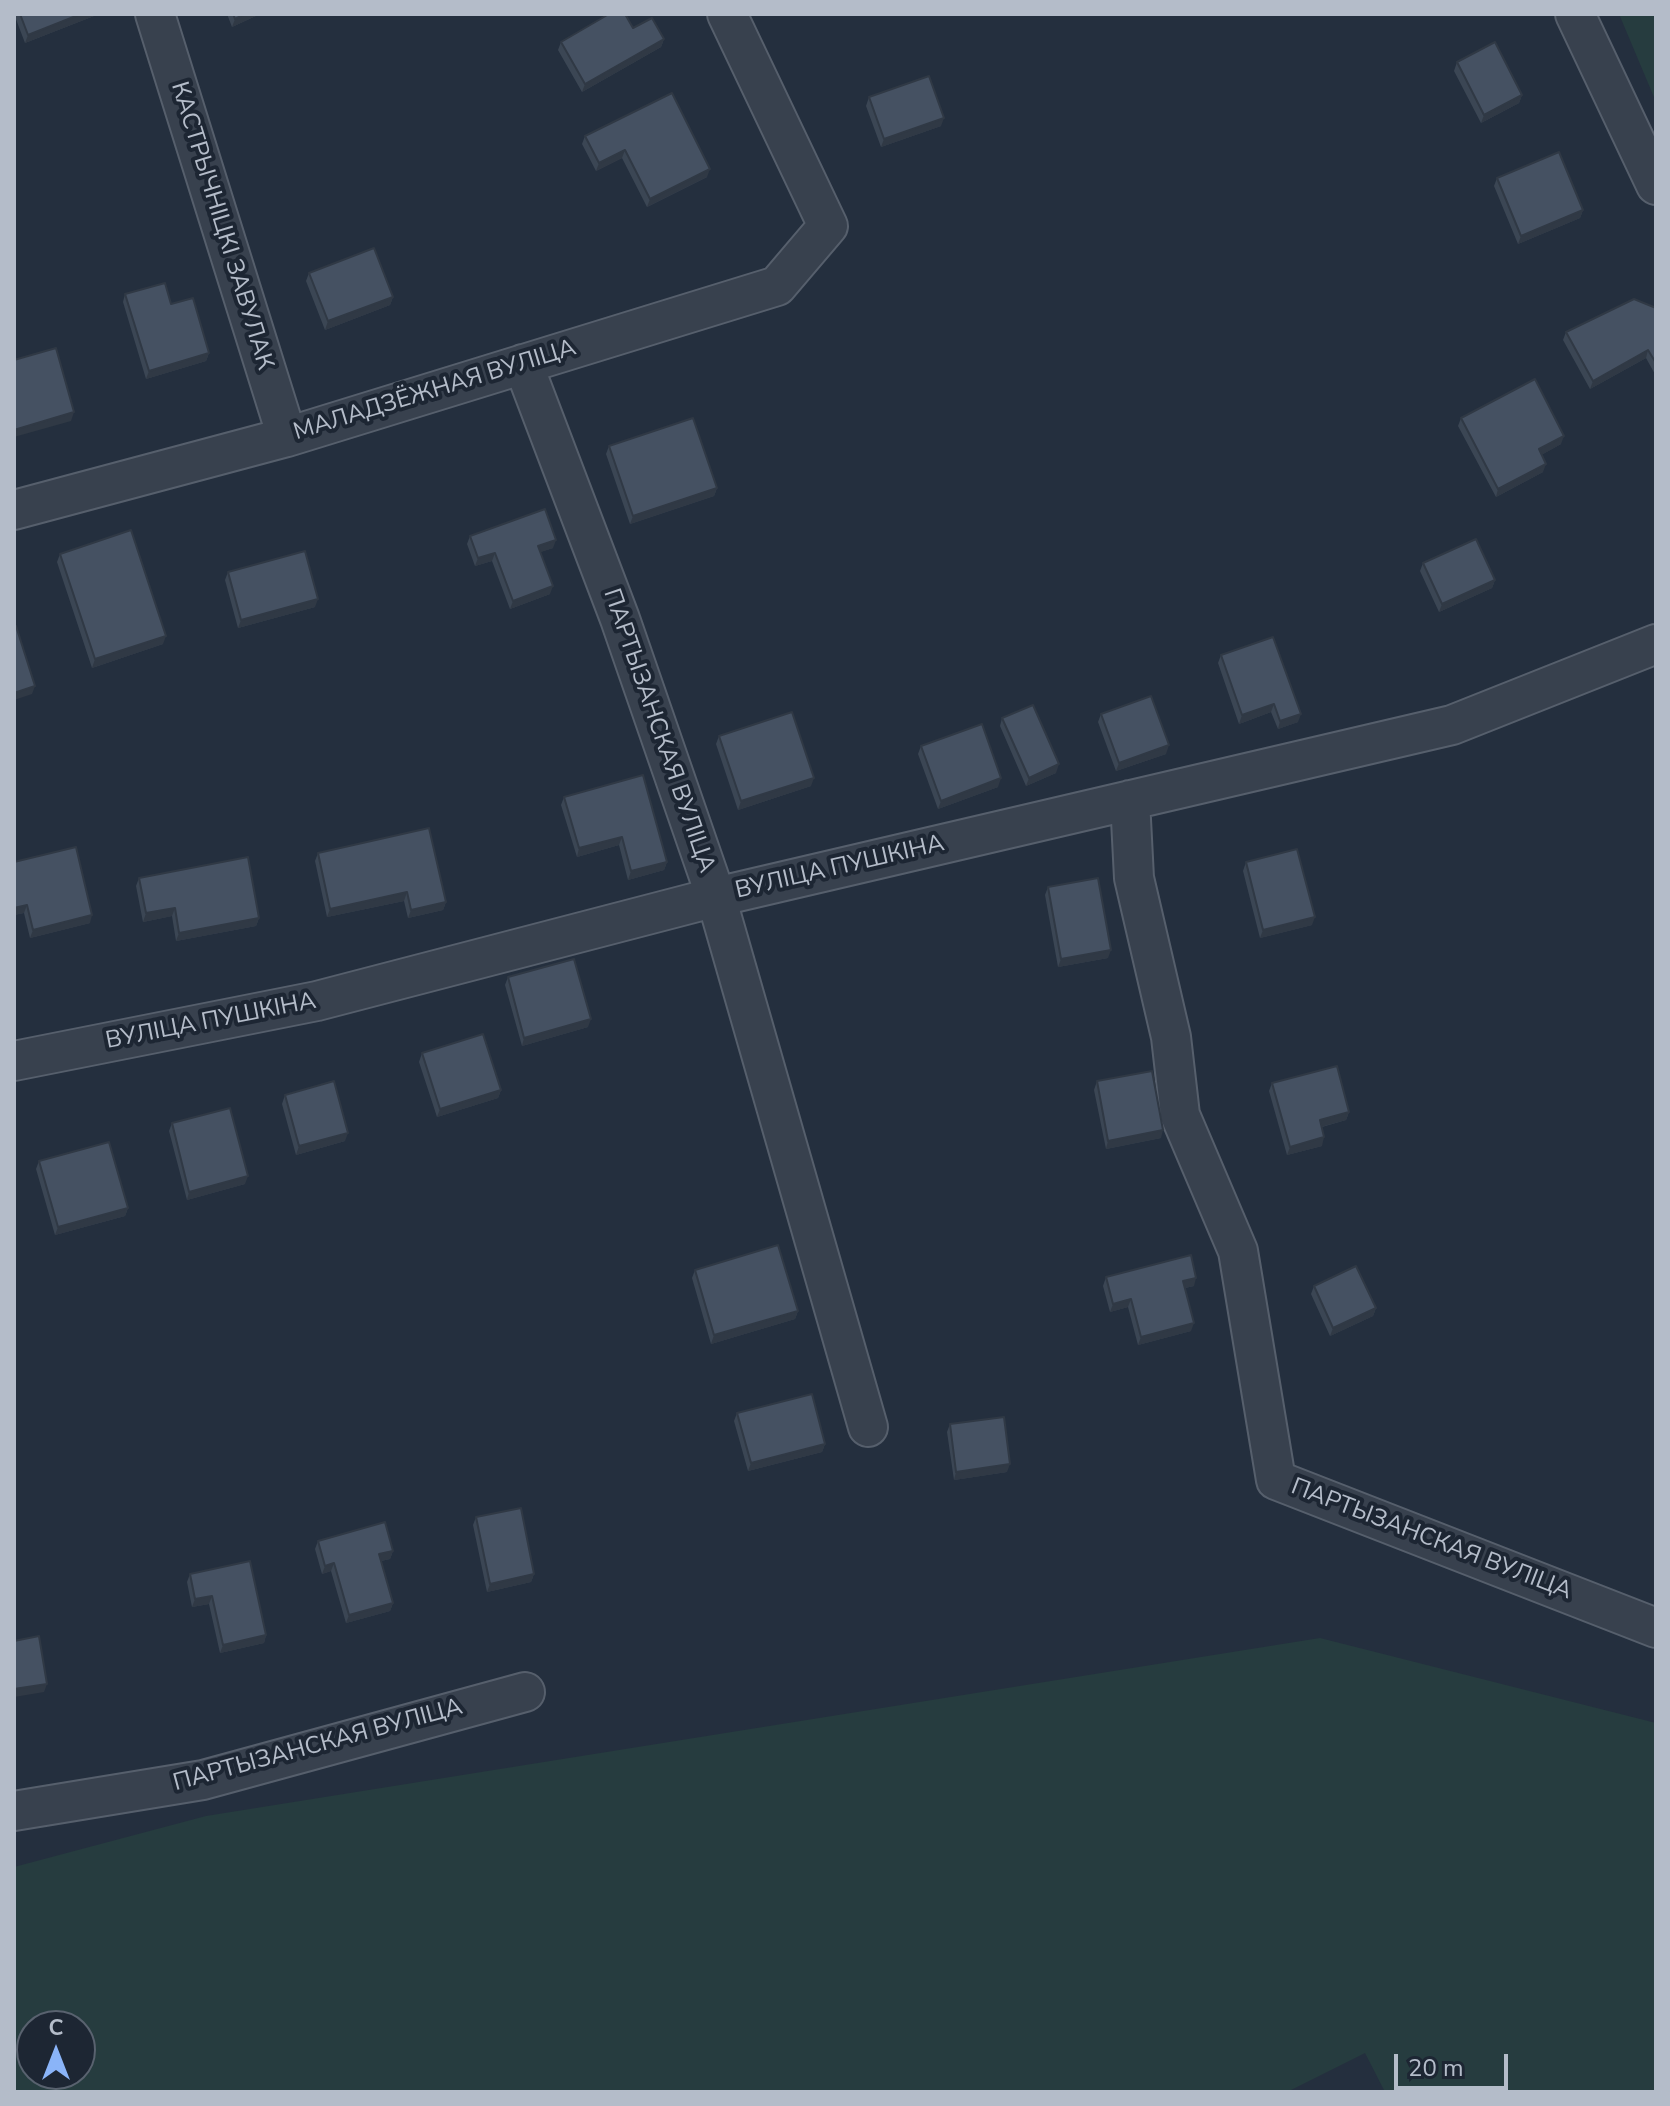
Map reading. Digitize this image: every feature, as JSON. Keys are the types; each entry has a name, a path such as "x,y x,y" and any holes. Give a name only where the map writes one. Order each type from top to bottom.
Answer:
{"street":[{"name":"КАСТРЫЧНІЦКІ ЗАВУЛАК","path":"155,14 287,437"},
{"name":"МАЛАДЗЁЖНАЯ ВУЛІЦА","path":"14,510 287,437 777,286 828,226 727,14"},
{"path":"1575,14 1656,185"},
{"name":"ПАРТЫЗАНСКАЯ ВУЛІЦА","path":"523,364 620,619 716,897 868,1427"},
{"name":"ВУЛІЦА ПУШКІНА","path":"14,1061 317,1001 716,897 1452,725 1656,644"},
{"name":"ПАРТЫЗАНСКАЯ ВУЛІЦА","path":"1130,800 1134,878 1171,1037 1180,1115 1238,1251 1276,1480 1656,1628"},
{"name":"ПАРТЫЗАНСКАЯ ВУЛІЦА","path":"14,1811 203,1780 525,1692"}],"green space":[{"path":"1619,14 1656,14 1656,102"},
{"path":"1320,1638 1656,1723 1656,2092 1385,2092 1365,2053 1287,2092 14,2092 14,1867 206,1816"}],"building":[{"path":"20,14 81,14 28,35"},
{"path":"609,14 625,14 633,28 652,18 664,39 585,84 561,42"},
{"path":"1495,42 1522,95 1484,115 1457,62"},
{"path":"929,76 944,118 884,139 869,97"},
{"path":"672,93 710,169 650,199 625,150 599,163 585,136"},
{"path":"1559,152 1583,210 1521,236 1497,178"},
{"path":"374,248 393,297 328,321 309,273"},
{"path":"165,283 171,304 193,298 209,353 149,371 125,294"},
{"path":"1634,299 1656,308 1656,363 1648,350 1593,381 1566,332"},
{"path":"56,348 74,412 14,430 14,360"},
{"path":"1535,379 1564,436 1539,449 1546,464 1498,489 1461,418"},
{"path":"693,418 717,488 633,516 609,446"},
{"path":"545,509 556,540 538,546 553,586 513,601 495,553 478,558 470,536"},
{"path":"131,530 166,636 95,659 60,554"},
{"path":"1476,539 1495,580 1442,604 1423,563"},
{"path":"305,551 318,599 241,620 228,572"},
{"path":"14,627 35,686 14,693"},
{"path":"1273,637 1301,714 1280,721 1274,704 1242,715 1221,655"},
{"path":"1151,696 1169,745 1119,763 1101,714"},
{"path":"1033,705 1059,764 1029,778 1002,718"},
{"path":"792,712 814,778 741,801 719,736"},
{"path":"982,724 1001,778 941,801 921,746"},
{"path":"643,775 667,862 631,871 622,837 579,848 564,797"},
{"path":"429,828 446,902 411,910 407,892 330,909 318,853"},
{"path":"76,847 92,915 33,930 27,905 14,908 14,862"},
{"path":"1297,849 1315,917 1263,930 1246,862"},
{"path":"248,857 259,918 179,933 175,908 146,913 139,878"},
{"path":"1098,878 1111,950 1061,959 1048,887"},
{"path":"574,959 591,1019 524,1038 508,977"},
{"path":"483,1034 501,1090 440,1109 422,1053"},
{"path":"1337,1066 1349,1112 1320,1120 1324,1137 1290,1147 1272,1083"},
{"path":"1152,1071 1163,1130 1108,1141 1097,1081"},
{"path":"334,1081 348,1133 299,1146 285,1095"},
{"path":"230,1108 248,1176 189,1192 172,1123"},
{"path":"109,1142 128,1208 58,1227 39,1161"},
{"path":"778,1245 798,1311 714,1335 695,1270"},
{"path":"1191,1255 1196,1278 1183,1281 1194,1323 1141,1337 1131,1299 1113,1304 1106,1277"},
{"path":"1356,1266 1376,1308 1333,1328 1314,1286"},
{"path":"812,1394 825,1444 751,1463 737,1413"},
{"path":"1004,1417 1010,1464 956,1472 950,1424"},
{"path":"521,1508 534,1574 490,1584 476,1517"},
{"path":"385,1522 393,1551 379,1554 393,1603 349,1615 334,1563 325,1566 318,1541"},
{"path":"250,1561 266,1635 223,1645 212,1596 195,1599 190,1574"},
{"path":"39,1636 47,1684 14,1689 14,1641"}]}
